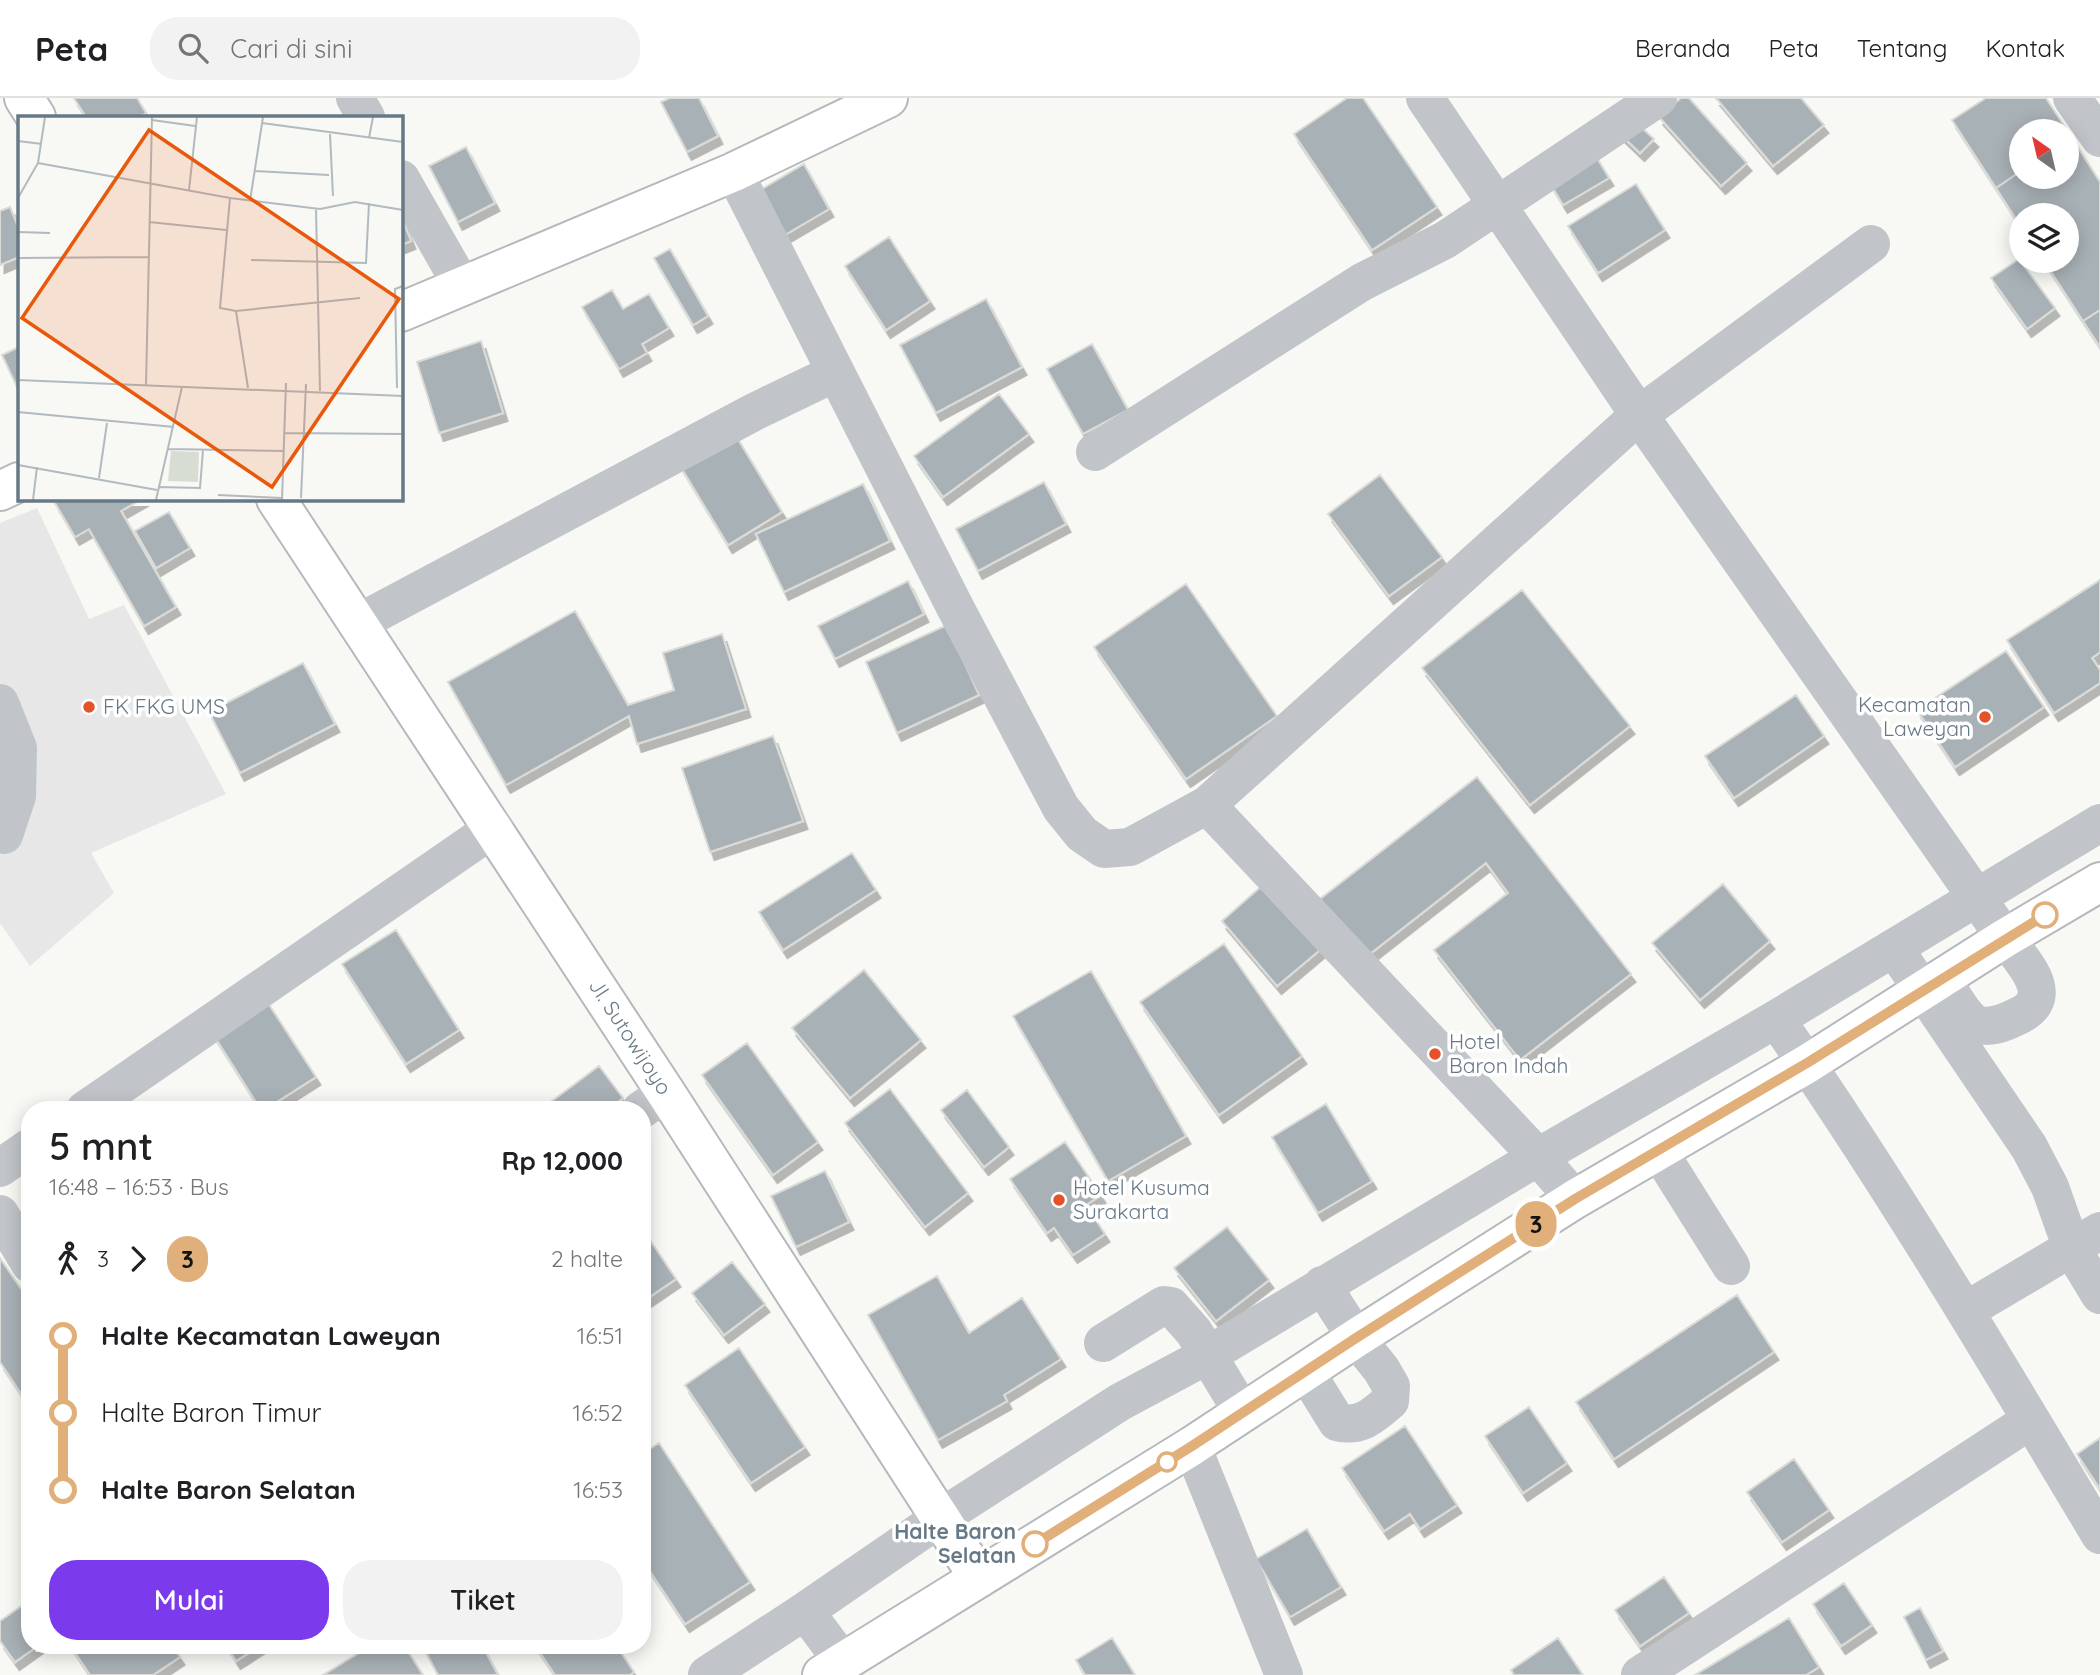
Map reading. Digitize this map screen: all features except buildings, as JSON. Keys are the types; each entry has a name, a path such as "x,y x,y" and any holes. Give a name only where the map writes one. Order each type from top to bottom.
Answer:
{"main road":[{"path":"24,98 35,116"},
{"path":"402,312 734,172 867,103"},
{"path":"0,491 18,482"},
{"name":"Jl. Sutowijoyo","path":"277,500 494,828 654,1101 979,1578"},
{"path":"833,1668 1192,1446 1575,1199 1807,1063 2100,882"}],"street":[{"path":"355,98 365,116"},
{"path":"1426,98 1639,415 2005,939 2031,972 2037,989 2034,1004 2022,1015 1998,1025 1978,1024 1966,1016 1894,948"},
{"path":"1095,452 1362,282 1445,240 1658,98"},
{"path":"2072,98 2100,138"},
{"path":"734,172 950,597 1061,808 1082,834 1104,849 1130,847 1207,805 1639,415 1871,244"},
{"path":"402,181 462,286"},
{"path":"358,623 754,412 835,373"},
{"path":"0,702 18,748 17,796 4,835"},
{"path":"1207,805 1575,1199"},
{"path":"719,1672 940,1518 1120,1402 1208,1356 1322,1285 1776,1019 2100,823"},
{"path":"98,1101 494,828"},
{"path":"1932,984 2050,1187 2086,1240 2100,1295"},
{"path":"1776,1019 1807,1063 1965,1311 2100,1535"},
{"path":"1658,1150 1731,1266"},
{"path":"0,1168 21,1153"},
{"path":"0,1214 21,1249"},
{"path":"1965,1311 2086,1240"},
{"path":"1306,1372 1338,1422 1357,1424 1370,1418 1390,1401 1391,1386 1381,1368 1356,1338 1322,1285"},
{"path":"1103,1343 1164,1305 1171,1306 1194,1332 1242,1412"},
{"path":"1640,1675 2031,1420"},
{"path":"1192,1446 1284,1675"},
{"path":"806,1611 833,1668"}],"shaded area":[{"name":"FK FKG UMS","path":"37,508 89,619 124,605 226,794 91,853 114,893 30,966 0,923 0,523"}],"bus line":[{"name":"3","path":"1035,1544 1575,1199 1807,1063 2045,915"}],"place":[{"name":"FK FKG UMS","path":"89,707"},
{"name":"Kecamatan Laweyan","path":"1985,717"},
{"name":"Hotel Baron Indah","path":"1435,1054"},
{"name":"Hotel Kusuma Surakarta","path":"1059,1200"},
{"name":"Halte Baron Selatan","path":"1035,1544"}]}
